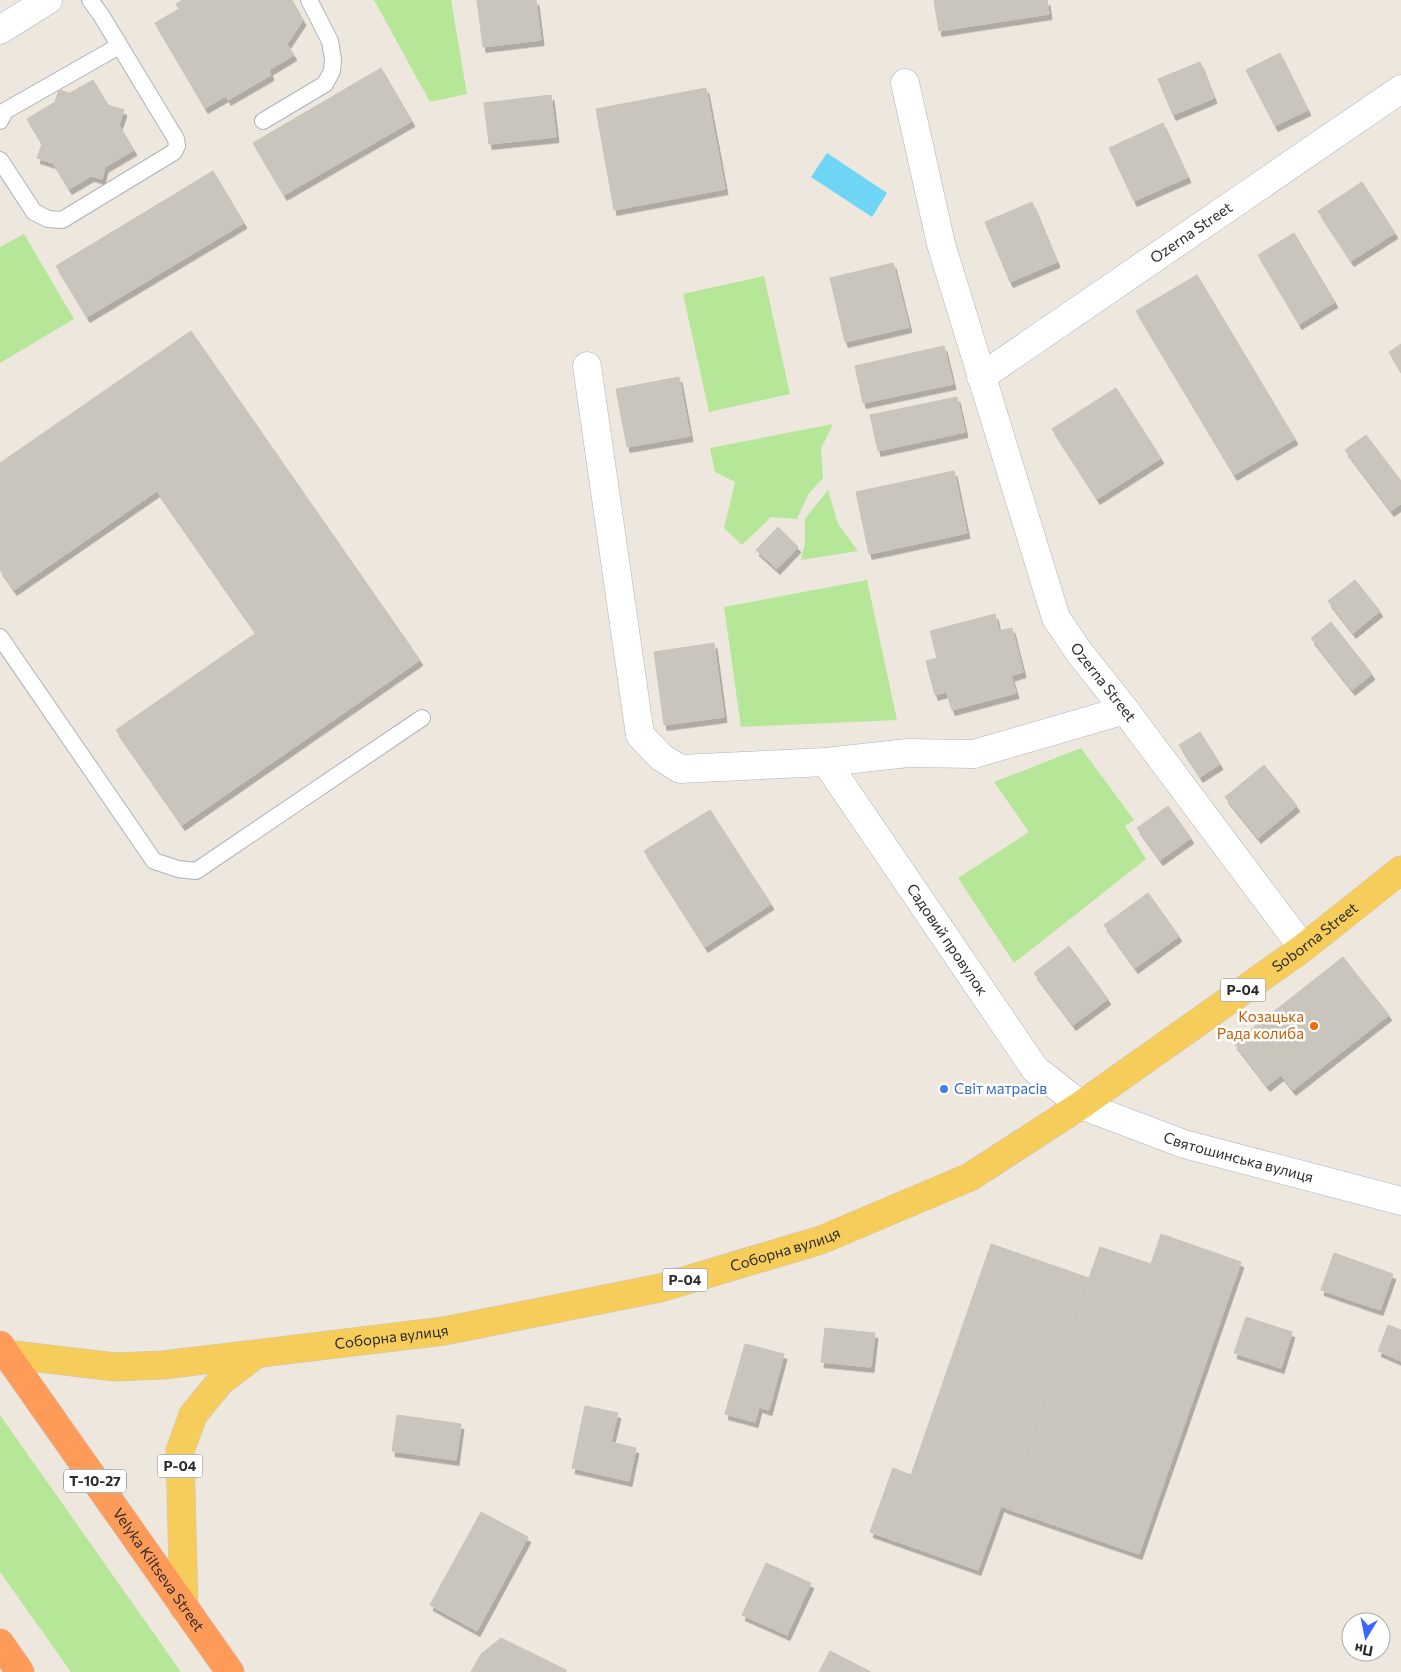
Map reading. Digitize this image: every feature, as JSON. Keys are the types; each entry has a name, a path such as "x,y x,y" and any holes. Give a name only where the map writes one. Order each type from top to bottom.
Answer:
{"highway":[{"name":"Velyka Kiltseva Street","path":"3,1350 230,1672"},
{"path":"0,1643 20,1672"}],"main road":[{"name":"Soborna Street","path":"1081,1105 1303,948 1401,870"},
{"name":"Соборна вулиця","path":"3,1350 115,1367 163,1365 444,1331 660,1288 811,1243 970,1177 1081,1105"},
{"name":"Р-04","path":"184,1608 180,1452 193,1415 220,1382 256,1354"}],"street":[{"path":"0,30 48,0"},
{"name":"Ozerna Street","path":"905,84 941,244 1056,618 1079,652 1125,710 1303,948"},
{"name":"Ozerna Street","path":"981,377 1401,89"},
{"path":"586,366 640,735 661,757 680,769 826,762 908,753 974,754 1125,710"},
{"name":"Садовий провулок","path":"826,762 1035,1069 1081,1105"},
{"name":"Святошинська вулиця","path":"1081,1105 1184,1144 1401,1200"}],"lane":[{"path":"0,160 34,212 48,219 62,220 174,152 177,146 176,139 90,0"},
{"path":"263,121 325,84 332,72 333,59 330,41 309,0"},
{"path":"0,121 6,111 119,46"},
{"path":"0,637 154,861 178,869 196,871 422,718"}],"green space":[{"path":"374,0 451,0 467,94 430,102"},
{"path":"24,234 74,319 0,363 0,247"},
{"path":"764,276 790,394 709,412 683,294"},
{"path":"833,424 821,449 823,478 809,493 797,519 771,517 742,545 724,528 735,482 715,472 710,448"},
{"path":"828,490 838,524 858,551 801,560 805,543 805,519"},
{"path":"867,580 897,720 741,727 724,607"},
{"path":"1081,748 1134,820 1125,826 1146,859 1014,963 958,878 1029,832 994,782"},
{"path":"0,1415 181,1672 71,1672 0,1572"}],"water":[{"path":"827,153 887,193 872,217 811,177"}],"building":[{"path":"183,0 292,0 303,20 287,44 294,55 269,70 271,75 228,100 226,96 205,108 155,23 179,9 176,4"},
{"path":"477,0 536,0 541,40 483,47"},
{"path":"934,0 1047,0 1049,14 939,31"},
{"path":"1280,53 1308,110 1275,126 1246,70"},
{"path":"1200,62 1214,98 1173,115 1158,79"},
{"path":"381,68 412,121 284,195 253,143"},
{"path":"93,80 108,105 124,110 119,125 134,150 105,167 102,179 91,176 69,189 53,163 37,158 42,144 27,119 55,102 59,90 70,93"},
{"path":"706,88 725,189 614,210 596,109"},
{"path":"551,95 556,137 489,144 484,103"},
{"path":"1163,123 1188,177 1134,201 1109,148"},
{"path":"213,171 244,223 87,317 56,266"},
{"path":"1362,182 1395,233 1351,261 1318,211"},
{"path":"1032,202 1057,262 1010,282 985,222"},
{"path":"1294,233 1335,302 1299,324 1258,255"},
{"path":"893,263 909,327 845,342 830,278"},
{"path":"1197,275 1295,439 1234,475 1136,311"},
{"path":"191,331 420,660 182,825 116,730 256,633 157,491 14,590 0,570 0,463"},
{"path":"1401,344 1401,372 1389,352"},
{"path":"944,346 953,384 863,403 855,366"},
{"path":"679,377 690,436 627,447 616,389"},
{"path":"1116,388 1161,458 1097,499 1052,429"},
{"path":"957,397 965,432 878,451 870,415"},
{"path":"1366,435 1401,481 1401,504 1391,511 1345,450"},
{"path":"954,471 967,533 869,554 856,492"},
{"path":"778,527 798,547 777,569 756,550"},
{"path":"1355,580 1380,611 1353,633 1328,601"},
{"path":"995,614 999,631 1012,628 1023,672 1011,676 1016,693 952,710 946,692 935,695 926,661 937,658 930,631"},
{"path":"1331,622 1372,674 1352,690 1311,638"},
{"path":"714,643 724,717 664,725 654,652"},
{"path":"1200,732 1220,764 1200,777 1179,745"},
{"path":"1264,765 1297,806 1258,838 1225,797"},
{"path":"1168,806 1191,838 1160,860 1137,828"},
{"path":"710,810 771,904 705,947 644,851"},
{"path":"1148,893 1179,936 1135,968 1104,925"},
{"path":"1069,946 1108,999 1073,1025 1034,973"},
{"path":"1343,957 1389,1015 1293,1090 1281,1075 1267,1086 1234,1043"},
{"path":"1161,1234 1241,1262 1139,1554 1008,1509 1100,1247 1151,1264"},
{"path":"991,1244 1089,1278 1008,1509 1001,1506 978,1570 870,1532 893,1468 911,1475"},
{"path":"1334,1253 1393,1274 1380,1310 1321,1290"},
{"path":"1246,1317 1292,1332 1281,1368 1234,1353"},
{"path":"1388,1325 1401,1330 1401,1361 1378,1351"},
{"path":"825,1328 875,1333 871,1367 821,1362"},
{"path":"745,1344 784,1354 769,1410 759,1407 755,1422 725,1414"},
{"path":"585,1406 618,1413 611,1442 636,1448 629,1481 572,1468"},
{"path":"397,1415 461,1424 456,1460 392,1451"},
{"path":"481,1512 528,1537 477,1631 430,1605"},
{"path":"766,1563 811,1583 787,1635 742,1615"},
{"path":"501,1638 566,1670 566,1672 471,1672 481,1654"},
{"path":"830,1651 871,1672 819,1672"}],"place":[{"name":"Козацька Рада колиба","path":"1314,1026"},
{"name":"Світ матрасів","path":"944,1089"}]}
